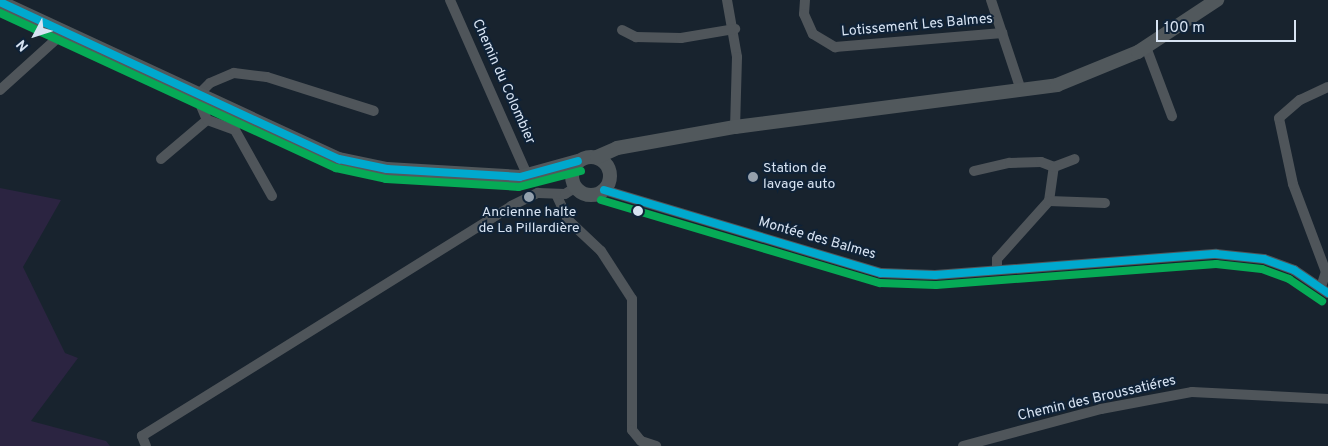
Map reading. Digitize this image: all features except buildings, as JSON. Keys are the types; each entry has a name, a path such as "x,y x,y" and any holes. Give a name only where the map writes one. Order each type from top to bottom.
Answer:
{"main road":[{"path":"533,176 578,161 597,157 616,148 634,148 735,127 1057,85 1146,47 1217,0"},
{"path":"0,2 302,145 365,165 533,176 574,185 586,194 604,190 610,170 634,148"},
{"path":"597,157 610,170"},
{"path":"574,185 578,161"}],"street":[{"name":"Chemin du Colombier","path":"450,0 533,176"},
{"path":"727,0 734,29 735,127"},
{"name":"Lotissement Les Balmes","path":"805,0 804,14 813,34 834,47 1002,33"},
{"name":"Lotissement Les Balmes","path":"991,0 1021,90"},
{"path":"622,30 636,37 681,38 734,29"},
{"path":"0,90 62,33"},
{"path":"1146,47 1172,116"},
{"path":"206,120 197,96 210,83 234,73 285,82 374,111"},
{"path":"1324,290 1326,272 1293,184 1279,118 1300,100 1328,87"},
{"path":"161,159 206,120"},
{"path":"206,120 235,130 272,196"},
{"path":"974,171 1034,162 1054,168 1075,159"},
{"path":"998,270 998,259 1049,201 1054,168"},
{"path":"144,441 538,192 556,194 574,185"},
{"name":"Montée des Balmes","path":"604,190 881,272 936,275 1216,254 1264,258 1324,290"},
{"path":"556,194 568,220 601,251 632,299 632,430 638,443 656,446"},
{"path":"1049,201 1105,203"},
{"name":"Chemin des Broussatiéres","path":"963,446 1101,409 1192,392 1328,399"}],"shaded area":[{"path":"0,188 61,200 23,267 65,353 78,358 31,421 106,441 110,446 0,446"}],"transit line":[{"path":"0,2 339,159 387,169 520,177 578,161"},
{"path":"0,13 336,168 386,179 519,187 581,171"},
{"path":"604,190 881,273 935,275 1216,254 1264,259 1294,270 1328,293"},
{"path":"601,200 880,283 936,285 1216,264 1262,269 1289,279 1322,301"}],"place":[{"name":"Station de lavage auto","path":"753,177"},
{"name":"Ancienne halte de La Pillardière","path":"529,197"}]}
